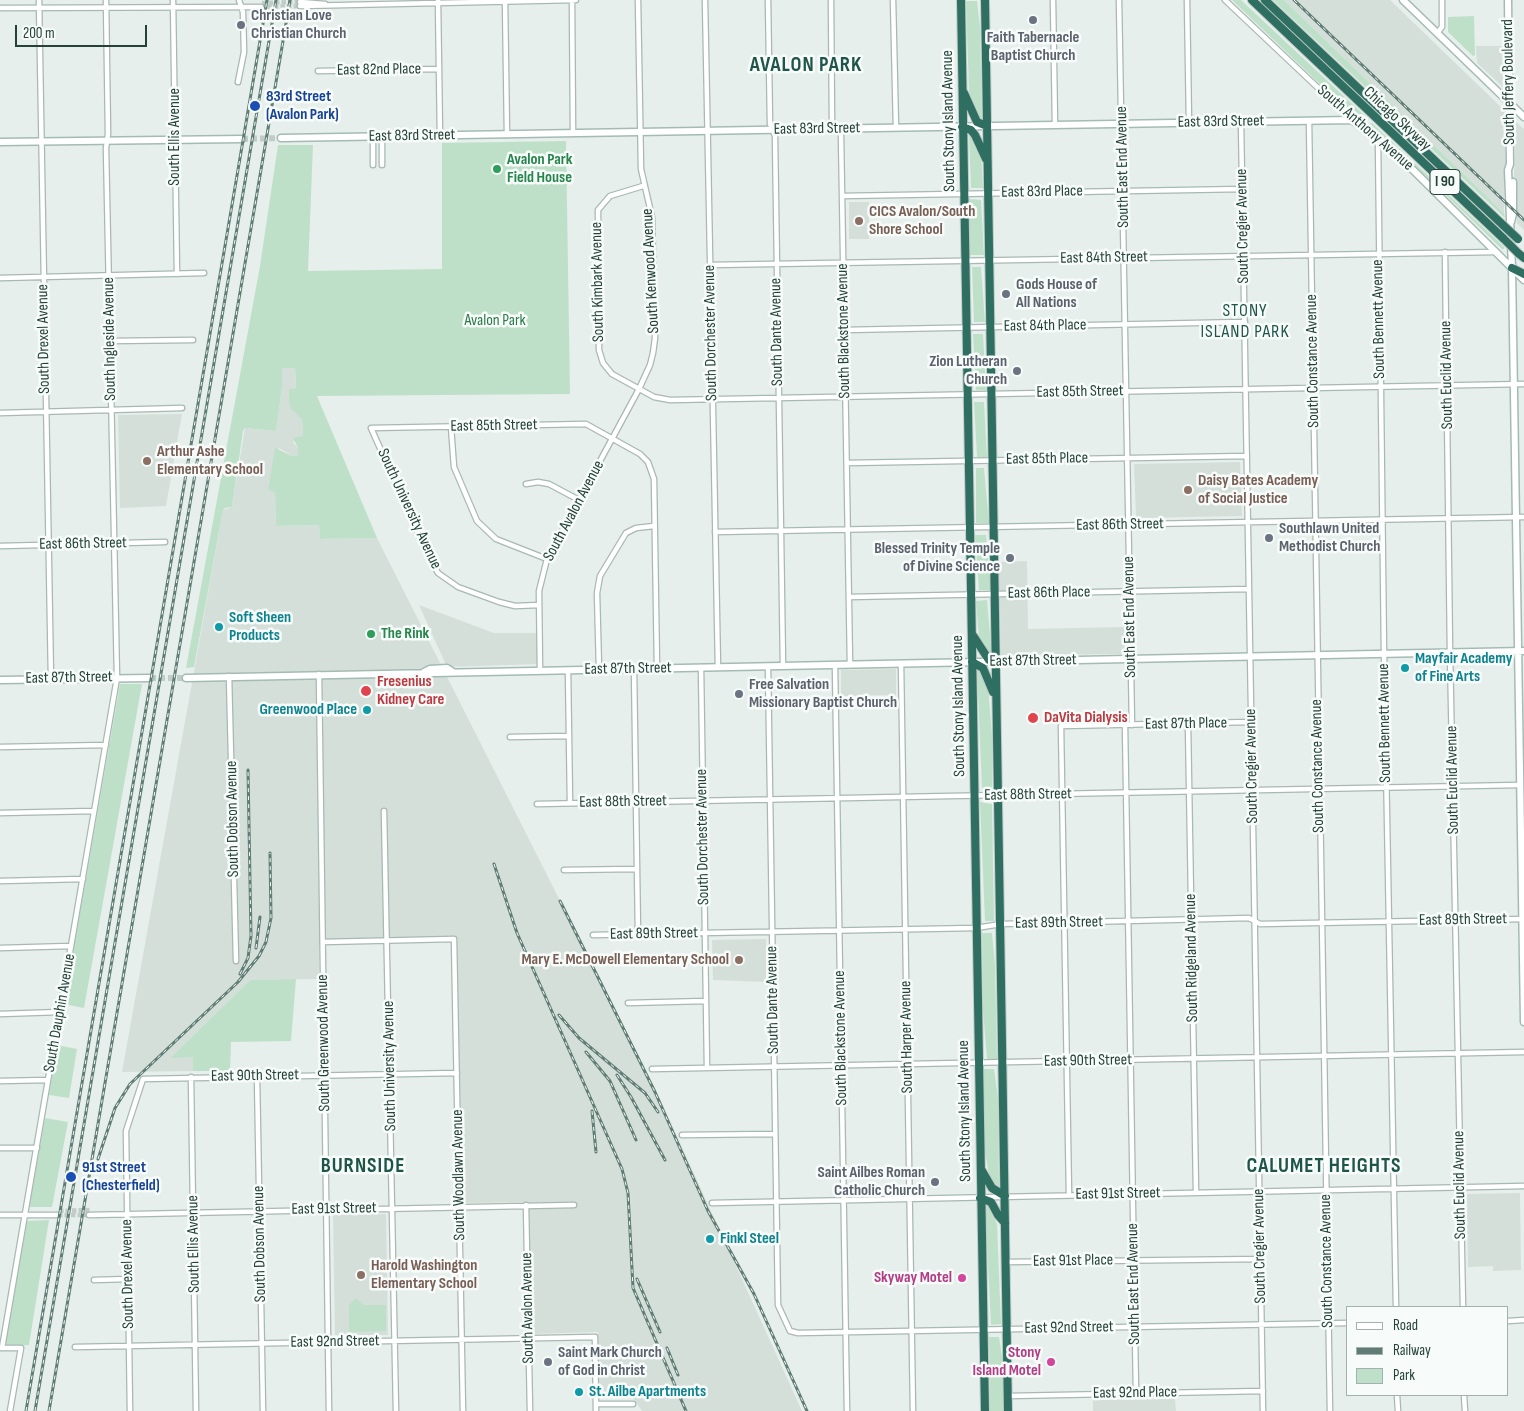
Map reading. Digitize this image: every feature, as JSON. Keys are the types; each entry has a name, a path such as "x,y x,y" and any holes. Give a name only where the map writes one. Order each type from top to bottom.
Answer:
{"highway":[{"name":"South Stony Island Avenue","path":"961,0 973,796 985,1411"},
{"path":"985,0 1008,1411"},
{"name":"Chicago Skyway","path":"1252,0 1521,255"},
{"name":"Chicago Skyway","path":"1265,0 1383,112 1508,224 1521,242"},
{"path":"962,87 977,122 987,126"},
{"path":"962,127 971,130 975,135 988,163"},
{"path":"1512,268 1524,274"},
{"path":"972,634 989,660 996,662"},
{"path":"972,662 983,668 996,698"},
{"path":"980,1164 992,1188 1005,1196"},
{"path":"980,1198 991,1202 1005,1223"}],"main road":[{"path":"1403,0 1524,117"},
{"name":"South Jeffery Boulevard","path":"1508,0 1510,164 1512,170 1513,214 1508,224 1512,268 1515,518 1520,651 1524,1022"},
{"path":"1510,117 1524,117"},
{"name":"East 83rd Street","path":"281,138 1352,120"},
{"name":"South Anthony Avenue","path":"1352,120 1404,162 1498,252 1524,280"},
{"path":"0,142 242,139"},
{"name":"East 87th Street","path":"187,676 424,672 430,669 448,668 453,672 1520,651"},
{"name":"East 87th Street","path":"0,680 150,676"}],"street":[{"name":"South Drexel Avenue","path":"39,0 51,679"},
{"name":"South Ingleside Avenue","path":"106,0 110,341 117,678"},
{"name":"South Ellis Avenue","path":"173,0 177,274"},
{"path":"572,0 574,133"},
{"path":"300,4 576,0"},
{"name":"South Kenwood Avenue","path":"638,0 640,132 643,186 652,216 655,338 650,365 639,389"},
{"name":"South Dorchester Avenue","path":"705,0 718,667"},
{"name":"South Dante Avenue","path":"768,0 770,124 774,136 783,666"},
{"name":"South Blackstone Avenue","path":"830,0 832,123 841,135 850,664"},
{"path":"893,0 896,128"},
{"path":"1053,0 1055,125"},
{"name":"South East End Avenue","path":"1119,0 1132,725"},
{"path":"1187,0 1189,123"},
{"name":"South Anthony Avenue","path":"1225,0 1352,120"},
{"path":"1437,34 1442,27 1442,0"},
{"path":"438,1 440,136"},
{"path":"505,1 508,135"},
{"path":"0,8 173,6 240,3 262,5"},
{"path":"238,82 244,52 240,3"},
{"name":"East 82nd Place","path":"318,71 439,69"},
{"name":"South Constance Avenue","path":"1309,120 1316,655 1330,1411"},
{"name":"South Cregier Avenue","path":"1242,122 1263,1411"},
{"path":"373,137 373,165"},
{"path":"382,137 382,165"},
{"name":"South Bennett Avenue","path":"1378,140 1388,922 1396,1306"},
{"name":"South Kimbark Avenue","path":"639,389 612,374 601,357 597,216 600,205 610,196 643,186"},
{"name":"East 83rd Place","path":"842,196 1243,189"},
{"name":"South Euclid Avenue","path":"1445,252 1450,652 1463,1306"},
{"name":"East 84th Street","path":"710,265 1498,252"},
{"path":"0,278 204,273"},
{"name":"East 84th Place","path":"844,330 1245,322"},
{"path":"110,341 193,340"},
{"name":"East 85th Street","path":"639,389 654,397 670,400 1524,384"},
{"name":"South Avalon Avenue","path":"540,670 540,582 547,559 639,389"},
{"path":"0,413 182,408"},
{"name":"East 85th Street","path":"372,428 586,424 612,439"},
{"path":"451,427 454,467 477,521 496,539 547,559"},
{"name":"South University Avenue","path":"372,428 427,553 438,573 458,587 499,602 515,606 539,606"},
{"path":"612,439 640,454 651,468 654,479 657,668"},
{"name":"East 85th Place","path":"846,463 1247,456"},
{"path":"526,484 538,482 549,484 579,500"},
{"name":"East 86th Street","path":"715,532 1524,517"},
{"path":"599,669 597,593 600,576 626,533 636,528 654,526"},
{"name":"East 86th Street","path":"0,546 165,542"},
{"name":"East 86th Place","path":"849,597 1249,589"},
{"name":"South Harper Avenue","path":"901,664 913,1411"},
{"name":"South Blackstone Avenue","path":"834,665 847,1411"},
{"name":"South Dante Avenue","path":"768,666 778,1305 790,1331"},
{"name":"South Dorchester Avenue","path":"701,667 707,1068"},
{"path":"634,668 638,934"},
{"path":"568,670 570,803"},
{"name":"South Greenwood Avenue","path":"319,674 329,1411"},
{"name":"South Dobson Avenue","path":"229,676 236,961"},
{"name":"South Dauphin Avenue","path":"1,1348 117,678"},
{"name":"East 87th Place","path":"1062,794 1061,726 1251,722"},
{"name":"South Ridgeland Avenue","path":"1188,724 1196,1192"},
{"name":"South East End Avenue","path":"1125,725 1136,1393"},
{"path":"510,737 569,736"},
{"path":"0,747 106,745"},
{"name":"East 88th Street","path":"536,804 1520,785"},
{"path":"1062,794 1069,1195"},
{"path":"0,813 94,811"},
{"name":"South University Avenue","path":"384,811 391,1074 396,1411"},
{"path":"564,870 636,868"},
{"path":"0,881 83,879"},
{"name":"East 89th Street","path":"593,935 976,928 1001,924 1249,918 1260,924 1523,919"},
{"name":"South Woodlawn Avenue","path":"388,940 454,939 463,1411"},
{"path":"322,942 388,940"},
{"path":"0,948 71,946"},
{"path":"628,1003 705,1001"},
{"path":"0,1014 60,1012"},
{"name":"East 90th Street","path":"652,1069 1524,1052"},
{"name":"East 90th Street","path":"143,1079 457,1073"},
{"name":"South Dobson Avenue","path":"257,1076 263,1411"},
{"name":"South Ellis Avenue","path":"191,1077 196,1411"},
{"name":"South Drexel Avenue","path":"130,1411 126,1130 143,1079"},
{"path":"0,1081 48,1080"},
{"path":"682,1135 776,1134"},
{"path":"0,1148 37,1148"},
{"name":"East 91st Street","path":"712,1203 1524,1186"},
{"name":"East 91st Street","path":"91,1213 574,1204"},
{"name":"South Avalon Avenue","path":"526,1205 530,1411"},
{"path":"0,1215 58,1213"},
{"name":"East 91st Place","path":"1006,1262 1261,1258"},
{"path":"94,1280 128,1279"},
{"path":"1509,1320 1524,1320"},
{"name":"East 92nd Street","path":"790,1331 798,1333 1346,1323"},
{"name":"East 92nd Street","path":"75,1347 595,1337 596,1404"},
{"path":"1,1348 21,1348 10,1411"},
{"name":"East 92nd Place","path":"1008,1396 1263,1391"},
{"path":"1397,1396 1398,1411"},
{"path":"1464,1396 1465,1411"},
{"path":"596,1411 596,1404 633,1404"}],"shaded area":[{"path":"1284,0 1390,0 1504,110 1506,169 1504,168 1504,213"},
{"path":"1476,46 1504,46 1503,87 1477,63"},
{"path":"1516,122 1524,129 1524,230 1517,223 1516,179 1514,177"},
{"name":"CICS Avalon/South Shore School","path":"849,202 869,202 869,239 849,239"},
{"path":"282,367 295,367 297,413 302,419 303,436 293,442 298,448 298,455 292,456 279,448 275,492 276,526 319,525 320,539 377,538 660,1099 802,1411 642,1411 632,1397 599,1397 598,1332 530,1334 529,1202 463,1203 456,939 319,944 319,979 250,980 171,1057 193,1057 193,1071 122,1072 223,510 232,507 245,428 276,431 282,388"},
{"name":"Arthur Ashe Elementary School","path":"182,414 166,506 120,508 118,415"},
{"name":"Daisy Bates Academy of Social Justice","path":"1240,462 1242,516 1136,518 1134,464"},
{"path":"1027,561 1028,629 1125,627 1125,654 1001,655 999,562"},
{"path":"419,605 494,633 538,633 539,664 447,667"},
{"path":"896,669 896,695 841,696 841,670"},
{"name":"Mary E. McDowell Elementary School","path":"766,939 766,982 713,980 712,940"},
{"path":"1520,1193 1521,1270 1493,1271 1493,1266 1468,1267 1467,1194"},
{"name":"Harold Washington Elementary School","path":"386,1214 388,1335 335,1335 333,1215"},
{"path":"1175,1399 1176,1411 1093,1411 1093,1400"}],"green space":[{"path":"1232,0 1241,0 1364,115 1349,112"},
{"path":"1273,0 1284,0 1504,213 1505,218"},
{"path":"966,1 977,1 980,27 982,120 978,120 969,92"},
{"path":"1474,16 1475,55 1473,56 1448,32 1448,17"},
{"path":"1372,123 1504,249 1405,156 1368,127 1367,124"},
{"path":"969,135 972,135 981,153 983,188 971,188"},
{"name":"Avalon Park","path":"566,141 570,394 317,396 377,538 320,539 319,525 276,526 275,492 268,490 275,448 292,456 298,455 298,448 293,438 303,436 302,419 291,409 289,402 289,389 296,388 295,368 282,368 282,388 276,431 245,428 243,431 232,507 223,510 194,667 186,668 260,266 278,145 313,145 308,271 442,269 442,143"},
{"path":"969,199 981,200 984,255 970,255"},
{"path":"972,267 981,267 985,322 974,322"},
{"path":"973,334 983,334 986,390 976,390"},
{"path":"974,402 984,402 987,457 977,457"},
{"path":"976,468 984,468 989,523 976,523"},
{"path":"975,535 986,535 991,590 979,590"},
{"path":"987,600 992,657 988,656 979,639 976,601"},
{"path":"977,670 982,670 988,686 992,736 992,789 982,789"},
{"path":"120,684 142,684 84,1008 64,1004"},
{"path":"980,802 992,804 994,921 985,921"},
{"path":"982,933 992,933 995,965 997,1059 987,1059 983,1010"},
{"path":"296,979 291,1041 231,1042 230,1071 193,1071 193,1057 170,1058 250,980"},
{"path":"57,1045 77,1049 69,1098 49,1095"},
{"path":"982,1069 994,1069 998,1099 999,1188 995,1188 989,1176 984,1144"},
{"path":"45,1118 68,1122 52,1207 29,1207"},
{"path":"985,1205 989,1205 997,1224 1001,1324 991,1325"},
{"path":"49,1220 29,1345 5,1346 27,1221"},
{"path":"356,1298 363,1305 386,1305 386,1331 349,1332 349,1305"},
{"path":"989,1337 999,1337 1003,1363 1003,1411 990,1411"}],"tunnel":[{"path":"262,3 300,2"},
{"path":"261,7 300,6"},
{"path":"242,139 281,138"},
{"path":"150,678 186,678"},
{"path":"59,1211 90,1210"},
{"path":"58,1215 89,1215"}],"railway":[{"path":"26,1411 267,0"},
{"path":"35,1411 276,0"},
{"path":"49,1411 290,0"},
{"path":"1294,0 1524,220"},
{"path":"240,974 248,958 251,936 248,770"},
{"path":"98,1159 115,1108 130,1084 238,982 259,956 266,942 271,918 270,853"},
{"path":"494,864 517,933 622,1169 628,1193 633,1288 686,1411"},
{"path":"560,901 655,1092 708,1211 754,1294 807,1411"},
{"path":"256,948 260,917"},
{"path":"559,1015 579,1038 645,1093 658,1112"},
{"path":"586,1052 610,1081 636,1140"},
{"path":"617,1075 665,1160"},
{"path":"592,1111 596,1152"},
{"path":"637,1279 660,1332"},
{"path":"667,1348 678,1375"}],"place":[{"name":"Faith Tabernacle Baptist Church","path":"1033,20"},
{"name":"Christian Love Christian Church","path":"241,25"},
{"name":"83rd Street (Avalon Park)","path":"255,106"},
{"name":"Avalon Park Field House","path":"497,169"},
{"name":"CICS Avalon/South Shore School","path":"859,221"},
{"name":"Gods House of All Nations","path":"1006,294"},
{"name":"Zion Lutheran Church","path":"1017,371"},
{"name":"Arthur Ashe Elementary School","path":"147,461"},
{"name":"Daisy Bates Academy of Social Justice","path":"1188,490"},
{"name":"Southlawn United Methodist Church","path":"1269,538"},
{"name":"Blessed Trinity Temple of Divine Science","path":"1010,558"},
{"name":"Soft Sheen Products","path":"219,627"},
{"name":"The Rink","path":"371,634"},
{"name":"Mayfair Academy of Fine Arts","path":"1405,668"},
{"name":"Fresenius Kidney Care","path":"366,691"},
{"name":"Free Salvation Missionary Baptist Church","path":"739,694"},
{"name":"Greenwood Place","path":"367,710"},
{"name":"DaVita Dialysis","path":"1033,718"},
{"name":"Mary E. McDowell Elementary School","path":"739,960"},
{"name":"91st Street (Chesterfield)","path":"71,1177"},
{"name":"Saint Ailbes Roman Catholic Church","path":"935,1182"},
{"name":"Finkl Steel","path":"710,1239"},
{"name":"Harold Washington Elementary School","path":"361,1275"},
{"name":"Skyway Motel","path":"962,1278"},
{"name":"Saint Mark Church of God in Christ","path":"548,1362"},
{"name":"Stony Island Motel","path":"1051,1362"},
{"name":"St. Ailbe Apartments","path":"579,1392"}],"district":[{"name":"AVALON PARK","path":"806,66"},
{"name":"STONY ISLAND PARK","path":"1245,321"},
{"name":"BURNSIDE","path":"363,1167"},
{"name":"CALUMET HEIGHTS","path":"1324,1167"}]}
